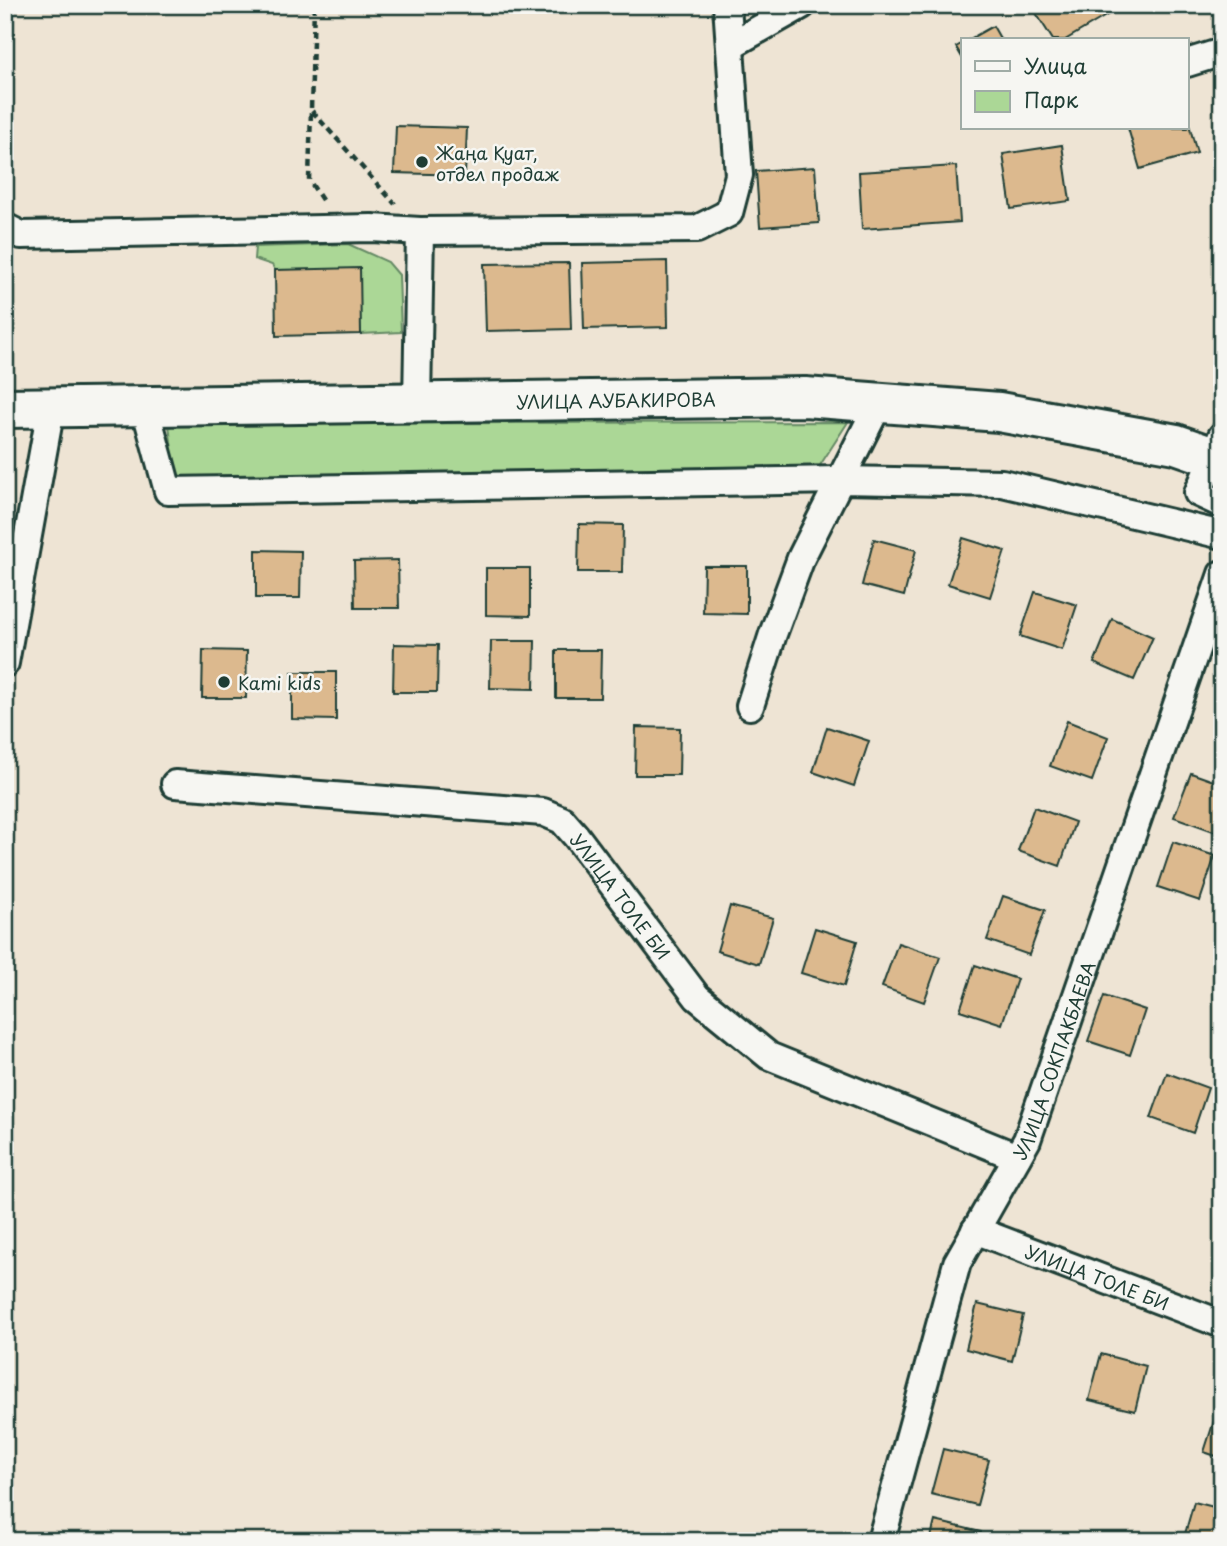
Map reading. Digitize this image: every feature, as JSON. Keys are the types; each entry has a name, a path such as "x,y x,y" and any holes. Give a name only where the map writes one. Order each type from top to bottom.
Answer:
{"main road":[{"name":"УЛИЦА АУБАКИРОВА","path":"5,408 805,397 999,412 1176,444 1222,460"}],"street":[{"path":"13,231 697,229 729,214 739,175 727,5"},
{"path":"731,45 802,5"},
{"path":"1188,63 1222,52"},
{"path":"417,403 420,231"},
{"path":"750,706 801,558 879,403"},
{"path":"145,407 168,491 840,480 1002,483 1222,534"},
{"path":"5,663 51,408"},
{"path":"1222,436 1198,493 1222,504"},
{"name":"УЛИЦА СОКПАКБАЕВА","path":"881,1541 957,1263 1027,1140 1222,574"},
{"name":"УЛИЦА ТОЛЕ БИ","path":"175,784 542,812 562,821 576,836 697,997 769,1056 1017,1157"},
{"name":"УЛИЦА ТОЛЕ БИ","path":"975,1230 1222,1324"}],"path":[{"path":"314,5 309,180 327,206"},
{"path":"312,111 420,231"}],"green space":[{"path":"348,244 388,262 399,275 401,332 361,334 275,270 272,265 254,259 255,247"},
{"path":"848,422 815,473 175,478 169,424"}],"building":[{"path":"921,5 940,5 926,13"},
{"path":"1048,5 1110,5 1114,11 1068,38 1052,38 1036,13"},
{"path":"1167,5 1184,5 1170,12"},
{"path":"993,26 1000,38 972,38"},
{"path":"1188,121 1197,153 1140,169 1129,130 1188,130"},
{"path":"396,126 467,128 465,175 394,173"},
{"path":"1062,145 1070,201 1011,209 1003,154"},
{"path":"956,166 960,222 862,229 859,172"},
{"path":"815,167 819,223 760,227 756,171"},
{"path":"667,261 668,327 584,329 582,263"},
{"path":"569,263 571,329 486,331 484,264"},
{"path":"360,268 361,334 276,336 275,270"},
{"path":"579,524 623,525 622,572 578,572"},
{"path":"963,538 1005,551 990,597 948,584"},
{"path":"874,539 916,550 904,596 862,585"},
{"path":"256,550 301,551 300,598 256,598"},
{"path":"398,560 399,608 355,608 354,561"},
{"path":"704,566 747,566 747,614 703,613"},
{"path":"486,568 530,568 530,616 486,615"},
{"path":"1035,592 1077,605 1062,650 1020,636"},
{"path":"1112,619 1153,637 1134,680 1094,663"},
{"path":"491,641 535,641 534,689 490,688"},
{"path":"394,644 438,645 437,692 393,692"},
{"path":"203,650 247,651 246,698 202,698"},
{"path":"556,650 601,650 600,698 556,698"},
{"path":"292,672 336,672 336,720 292,719"},
{"path":"1067,721 1108,737 1092,781 1050,766"},
{"path":"636,727 680,728 679,775 635,775"},
{"path":"827,727 869,741 854,786 813,772"},
{"path":"1191,773 1222,784 1222,817 1216,832 1174,817"},
{"path":"1034,807 1075,822 1060,866 1018,851"},
{"path":"1173,842 1215,856 1200,901 1158,887"},
{"path":"1003,896 1045,910 1029,955 987,940"},
{"path":"730,906 773,918 759,964 717,951"},
{"path":"815,928 857,941 844,986 801,973"},
{"path":"898,943 940,957 924,1002 882,987"},
{"path":"975,965 1017,979 1002,1024 960,1010"},
{"path":"1104,996 1145,1010 1130,1055 1088,1041"},
{"path":"1167,1073 1208,1088 1193,1133 1151,1118"},
{"path":"977,1304 1023,1315 1012,1361 966,1349"},
{"path":"1101,1354 1146,1366 1135,1411 1089,1400"},
{"path":"1222,1399 1222,1458 1204,1452"},
{"path":"943,1449 989,1460 977,1505 931,1494"},
{"path":"1194,1502 1222,1509 1222,1541 1183,1541"},
{"path":"935,1521 981,1532 979,1541 930,1541"}],"place":[{"name":"Жаңа Қуат, отдел продаж","path":"422,162"},
{"name":"Kami kids","path":"224,682"}]}
